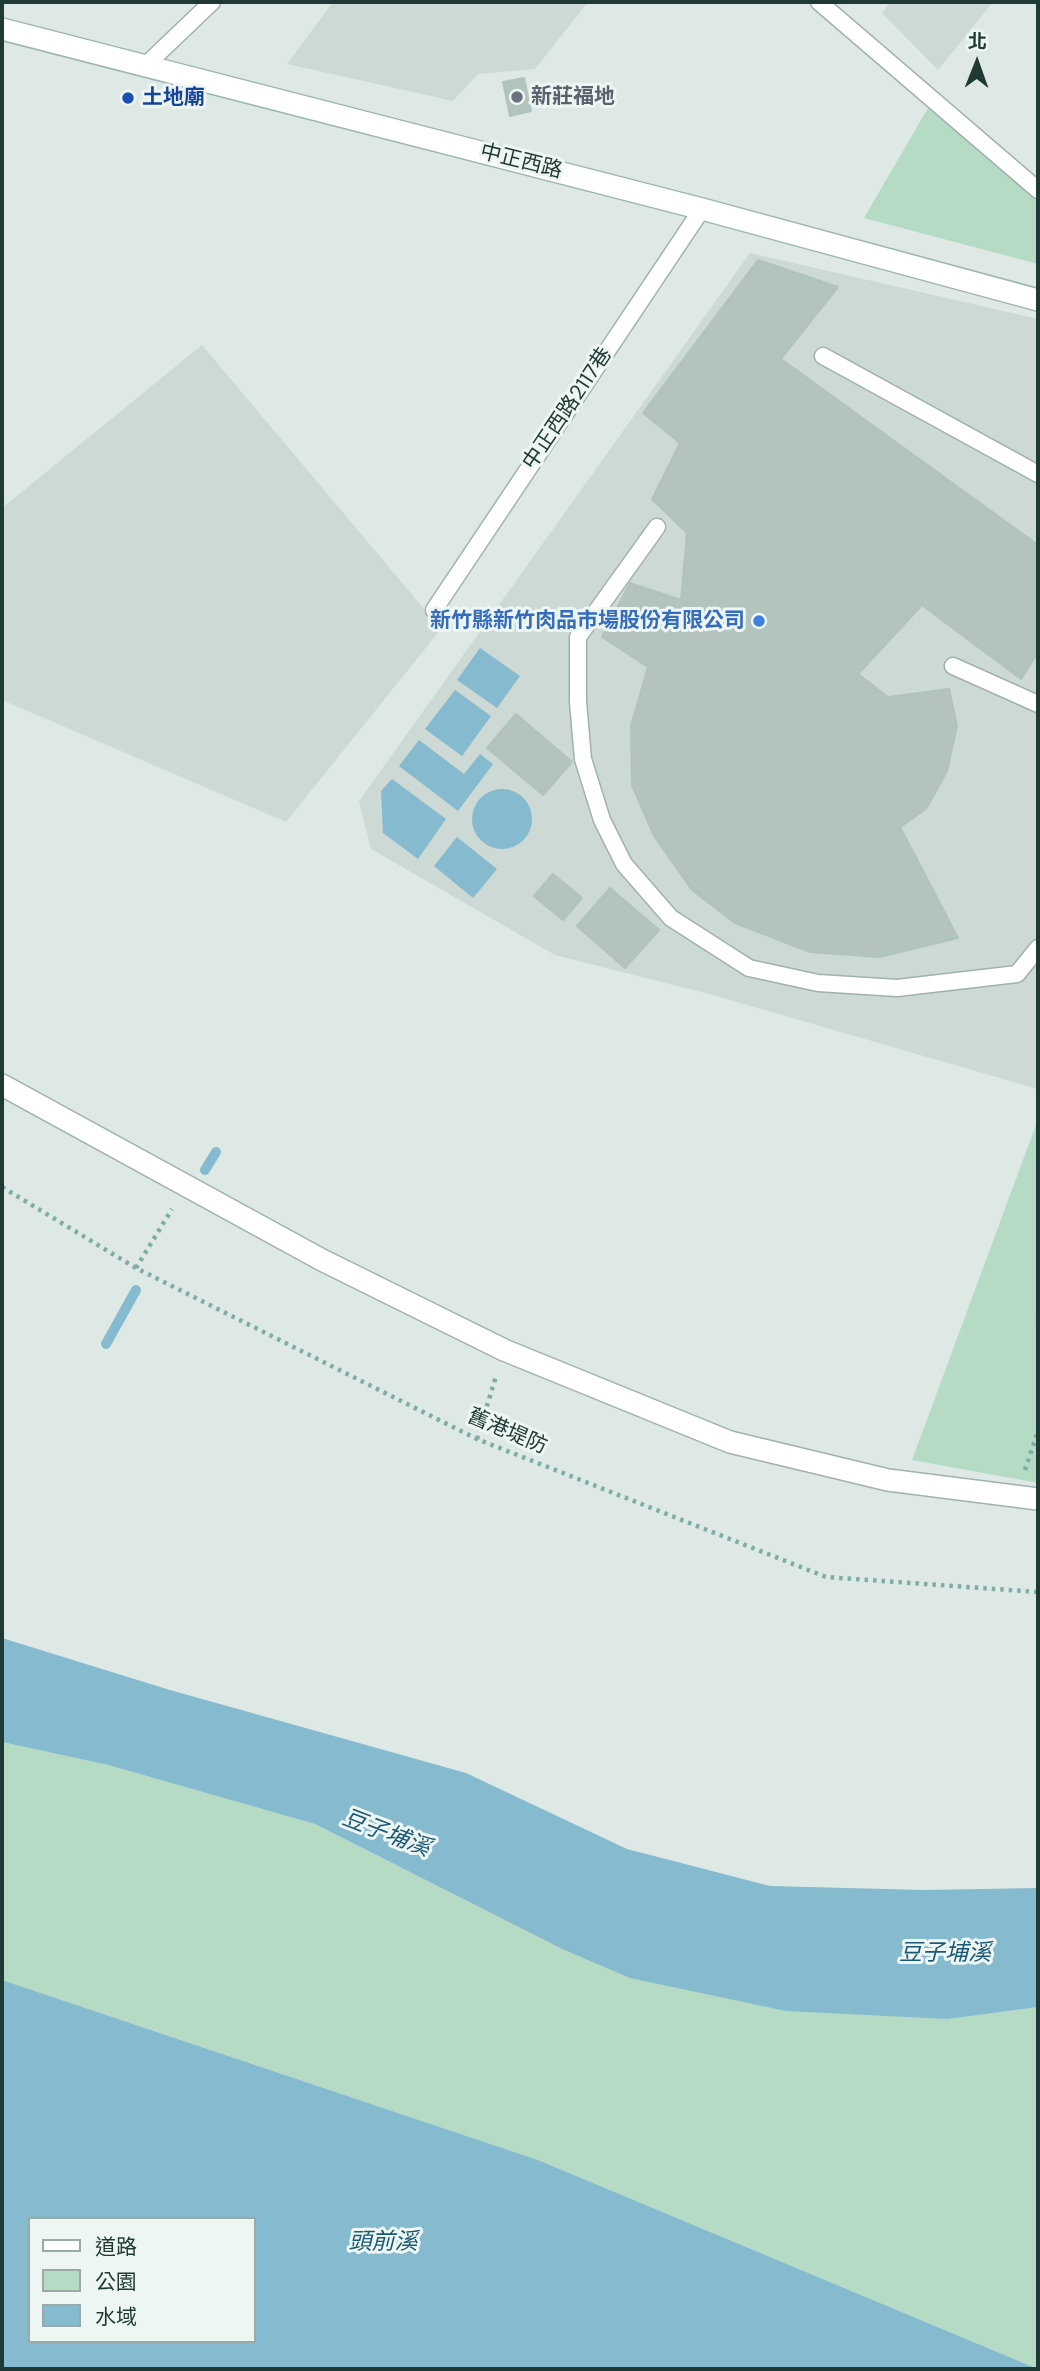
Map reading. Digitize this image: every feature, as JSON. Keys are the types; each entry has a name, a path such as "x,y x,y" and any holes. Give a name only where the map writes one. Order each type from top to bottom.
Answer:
{"street":[{"name":"中正西路","path":"2,29 702,209 1038,300"},
{"path":"2,1085 322,1260 504,1350 730,1442 888,1480 1038,1499"}],"lane":[{"path":"145,66 212,2"},
{"path":"819,2 1038,190"},
{"name":"中正西路2117巷","path":"434,610 702,209"},
{"path":"823,356 1038,474"},
{"path":"657,527 578,637 578,702 583,759 602,820 624,864 671,918 749,968 818,983 897,988 1017,974 1038,948"},
{"path":"953,666 1038,704"}],"path":[{"path":"136,1268 186,1185"},
{"name":"舊港堤防","path":"2,1187 136,1268 477,1439 826,1577 1038,1592"},
{"path":"1038,1312 1038,1324"},
{"path":"477,1439 504,1350"},
{"path":"1016,1497 1038,1431"}],"shaded area":[{"path":"333,2 588,2 535,69 478,74 453,101 287,64"},
{"path":"891,2 993,2 938,70 882,13"},
{"path":"750,253 1038,319 1038,1089 709,994 555,955 371,849 359,801"},
{"path":"202,345 441,629 286,822 2,700 2,508"}],"green space":[{"path":"928,108 1038,194 1038,264 864,218"},
{"path":"1038,1123 1038,1483 912,1460"},
{"path":"2,1742 108,1765 315,1824 560,1948 948,2019 1038,2007 1038,2369 538,2160 2,1980"}],"water":[{"path":"480,648 520,676 497,708 457,680"},
{"path":"455,690 491,716 462,756 425,729"},
{"path":"419,740 464,774 480,754 493,764 458,811 399,766"},
{"path":"392,779 446,819 418,859 383,833 381,791"},
{"path":"496,789 508,789 527,802 532,819 530,831 519,844 508,849 496,849 477,836 472,825 472,813 485,794"},
{"path":"457,837 497,869 473,898 434,866"},
{"name":"豆子埔溪","path":"2,1638 170,1690 466,1773 627,1849 770,1886 924,1890 1038,1888 1038,2007 948,2019 786,2011 630,1978 560,1948 315,1824 108,1765 2,1742"},
{"name":"頭前溪","path":"2,1980 538,2160 1038,2369 2,2369"}],"building":[{"name":"新莊福地","path":"524,78 531,111 510,116 503,82"},
{"name":"新竹縣新竹肉品市場股份有限公司","path":"758,260 838,287 781,359 1038,545 1038,652 1021,679 922,605 858,674 888,697 949,689 957,726 947,771 926,809 900,827 958,938 879,957 810,952 735,923 692,890 654,836 632,785 631,726 648,667 602,637 630,583 681,600 687,533 652,499 680,443 643,413"},
{"path":"516,714 572,762 543,795 487,748"},
{"path":"553,874 582,898 563,920 534,896"},
{"path":"610,888 659,930 625,968 577,926"}],"waterway":[{"path":"205,1170 216,1152"},
{"path":"106,1344 136,1290"}],"place":[{"name":"新莊福地","path":"517,97"},
{"name":"土地廟","path":"128,98"},
{"name":"新竹縣新竹肉品市場股份有限公司","path":"759,621"}]}
